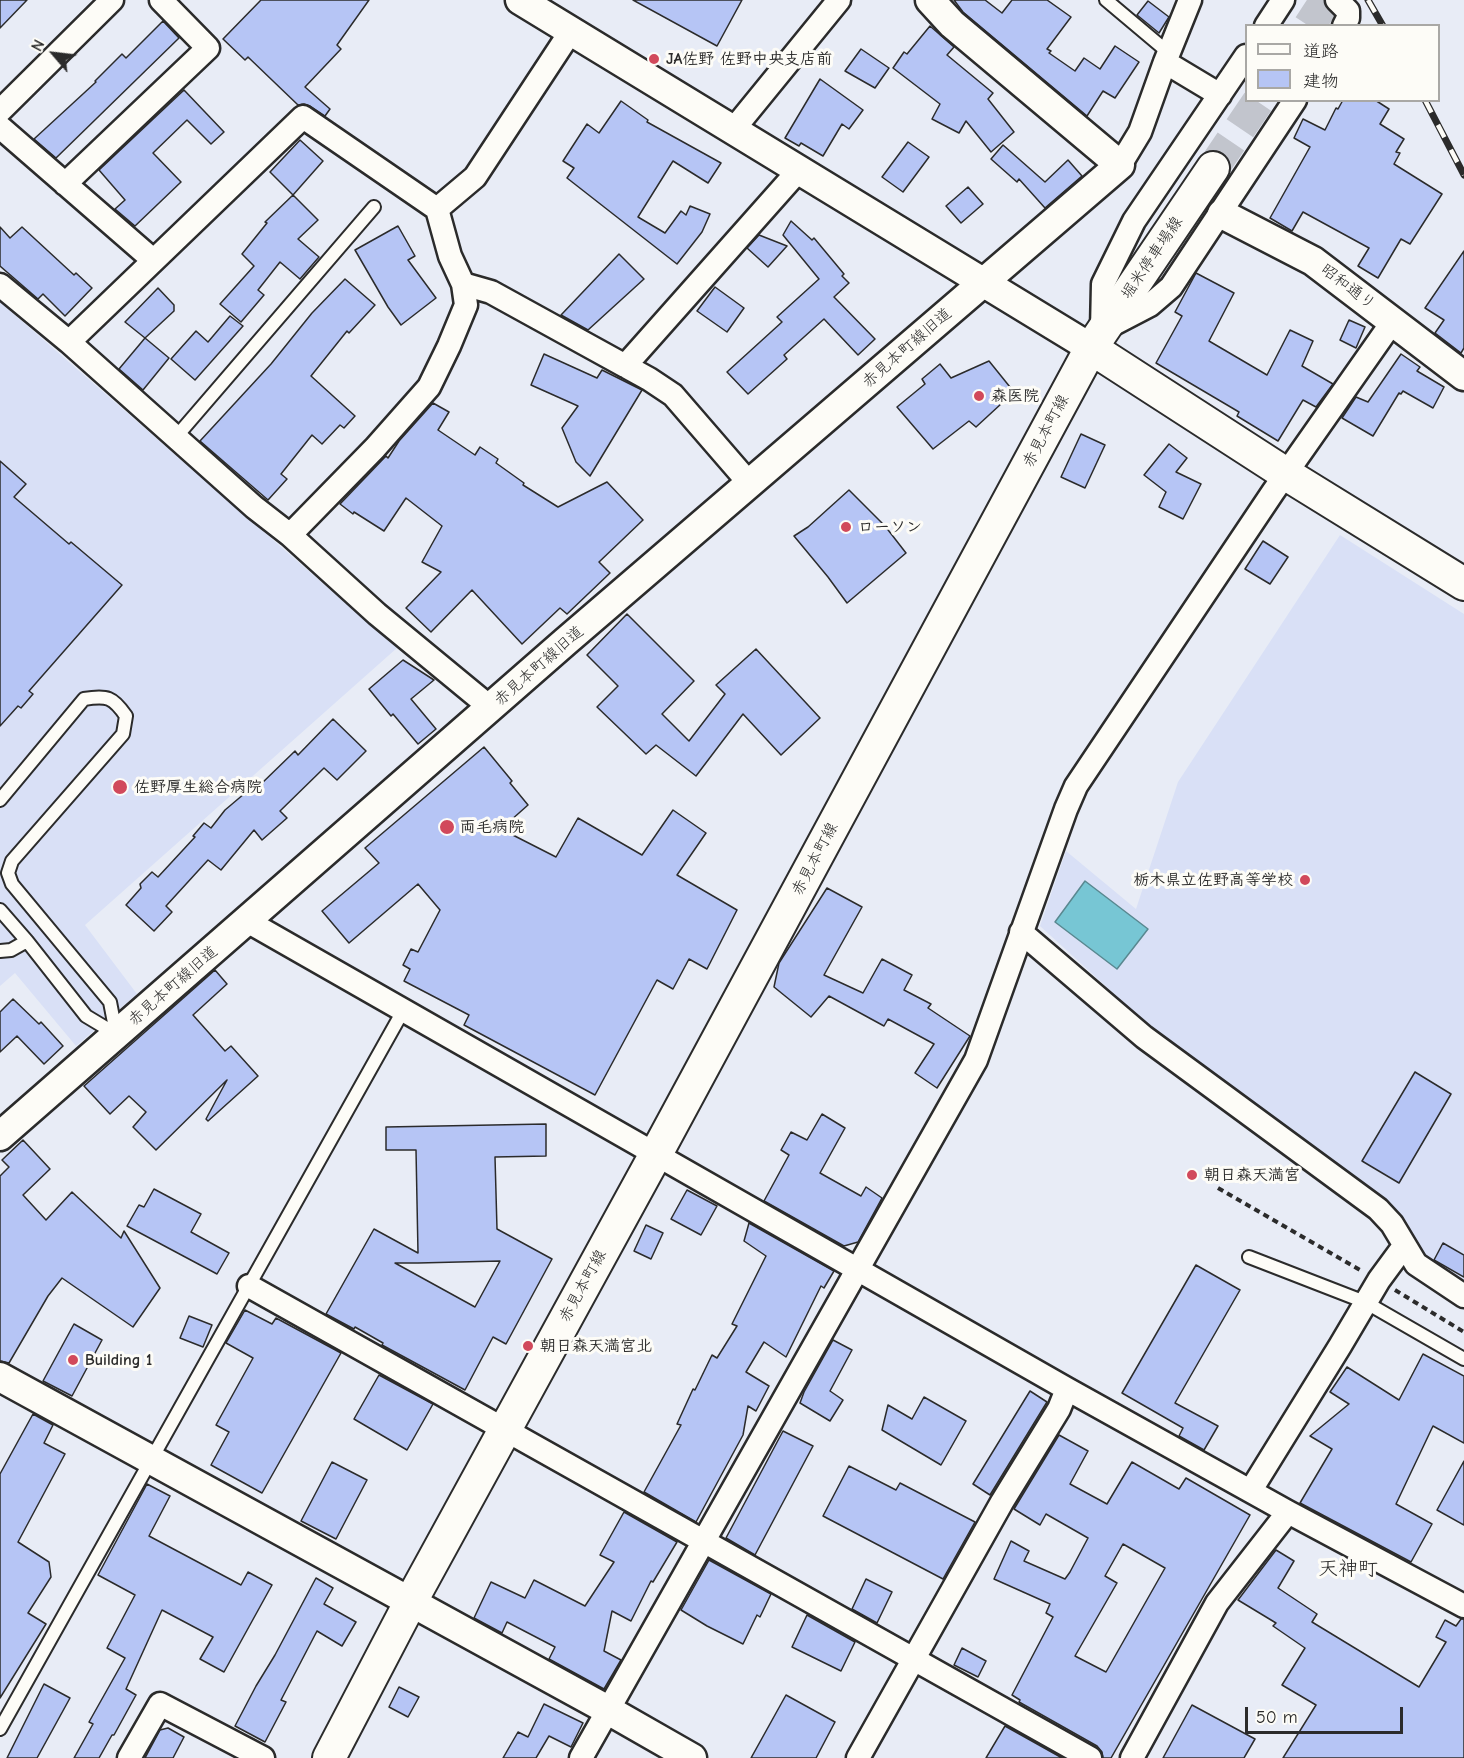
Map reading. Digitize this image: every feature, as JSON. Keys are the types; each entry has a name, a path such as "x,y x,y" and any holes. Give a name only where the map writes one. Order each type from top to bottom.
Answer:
{"main road":[{"name":"堀米停車場線","path":"1097,339 1213,168"},
{"path":"1097,339 1286,474 1464,584"},
{"name":"赤見本町線","path":"329,1758 410,1603 1097,339"}],"street":[{"path":"0,111 112,0"},
{"path":"65,184 208,48 161,0"},
{"path":"520,0 984,281 1097,339"},
{"path":"930,0 952,24 1120,165 1140,132 1190,0"},
{"path":"1267,24 1283,0"},
{"path":"1337,0 1348,11 1345,24"},
{"path":"733,130 837,1"},
{"path":"437,209 475,177 571,31"},
{"path":"1167,58 1220,95"},
{"path":"1097,339 1103,284 1134,221 1245,58"},
{"path":"1097,339 1150,305 1171,287 1222,214 1294,102"},
{"path":"69,342 303,117 437,209 450,256 463,284 466,305 429,387 375,448 290,535"},
{"path":"0,127 153,260"},
{"name":"赤見本町線旧道","path":"0,1136 1120,165"},
{"path":"625,366 799,170"},
{"name":"昭和通り","path":"1222,214 1313,261 1464,376"},
{"path":"463,284 491,292 625,366 672,395 750,484"},
{"path":"0,285 69,342 254,507 290,535 376,614 491,708"},
{"path":"581,1758 976,1060 1076,786 1286,474 1393,321"},
{"path":"247,921 1067,1389 1288,1512 1464,1606"},
{"path":"1021,932 1144,1037 1378,1209 1392,1224 1416,1264 1464,1296"},
{"path":"1251,1490 1365,1302 1404,1246"},
{"path":"249,1286 1090,1758"},
{"path":"0,1377 692,1758"},
{"path":"858,1758 1002,1502 1059,1408 1067,1389"},
{"path":"1132,1758 1217,1603 1288,1512"},
{"path":"129,1758 160,1704 263,1758"}],"lane":[{"path":"1106,0 1167,58"},
{"path":"176,437 374,207"},
{"path":"0,800 84,699 101,696 116,701 126,716 123,734 12,861 8,873 12,884 110,1002 116,1034"},
{"path":"0,910 86,1016 116,1034"},
{"path":"0,951 11,950 27,941"},
{"path":"0,1729 403,1011"},
{"path":"1249,1257 1365,1302 1464,1359"}],"path":[{"path":"1218,1188 1379,1280 1464,1332"}],"shaded area":[{"name":"佐野厚生総合病院","path":"0,302 397,648 85,925 137,994 76,1046 15,973 0,986"},
{"name":"栃木県立佐野高等学校","path":"1340,535 1464,614 1464,1283 1420,1254 1407,1222 1205,1077 1040,926 1066,851 1136,909 1178,782"}],"water":[{"path":"1085,881 1148,929 1117,969 1055,922"}],"building":[{"path":"0,0 27,0 0,28"},
{"path":"261,0 369,0 337,45 341,49 305,87 330,109 325,116 310,106 298,105 248,57 245,60 223,39"},
{"path":"633,0 742,0 717,46"},
{"path":"954,0 985,0 1002,13 1012,0 1047,0 1071,17 1047,49 1051,51 1049,53 1075,71 1084,58 1100,69 1115,46 1139,62 1115,98 1103,91 1087,116 963,12"},
{"path":"1148,1 1169,17 1159,33 1137,15"},
{"path":"163,21 179,38 56,158 34,139 96,82 122,54 126,58"},
{"path":"930,26 954,47 947,55 993,93 988,99 1014,132 991,152 966,121 959,133 932,119 940,104 893,68 904,52 907,54"},
{"path":"861,49 889,68 875,88 845,71"},
{"path":"820,79 863,110 849,129 842,124 823,156 801,143 799,146 785,138"},
{"path":"184,90 224,132 211,144 187,120 153,153 181,182 135,226 115,209 125,200 99,170"},
{"path":"621,101 648,120 647,122 721,163 708,183 673,161 638,217 665,233 681,211 686,215 690,206 710,214 702,232 677,264 567,178 574,168 563,161 587,124 599,133"},
{"path":"1342,102 1378,102 1389,109 1380,124 1404,139 1396,152 1400,153 1394,164 1442,194 1410,244 1401,239 1378,278 1358,266 1369,248 1303,212 1292,231 1270,218 1310,147 1294,138 1303,119 1325,130 1336,108 1338,109"},
{"path":"300,140 323,161 293,195 270,172"},
{"path":"908,142 929,157 903,192 882,177"},
{"path":"1003,145 1045,182 1068,160 1082,176 1045,208 1019,179 1017,182 991,159"},
{"path":"968,187 983,204 961,223 946,206"},
{"path":"293,195 318,220 298,239 319,257 300,279 280,262 258,290 264,295 241,322 220,304 254,266 242,254 267,223 265,222"},
{"path":"791,221 812,240 814,238 844,274 842,276 849,283 834,297 875,339 858,355 824,319 784,355 787,359 748,394 727,372 782,322 777,317 819,279 783,235"},
{"path":"398,226 415,256 408,260 436,298 401,325 355,250"},
{"path":"0,227 10,238 22,227 74,275 76,273 92,288 65,316 43,294 38,299 0,266"},
{"path":"759,235 787,246 768,267 747,248"},
{"path":"1464,251 1464,348 1461,353 1435,333 1444,320 1425,308"},
{"path":"619,254 644,279 588,330 561,315"},
{"path":"1196,273 1234,293 1209,341 1267,375 1290,330 1313,341 1302,366 1333,384 1316,407 1303,400 1278,441 1237,416 1239,412 1156,363 1182,316 1175,312"},
{"path":"345,279 375,305 349,333 347,331 311,376 355,416 344,428 340,425 322,444 312,435 281,474 287,479 268,500 200,441 271,364 312,313"},
{"path":"715,287 744,308 727,332 697,311"},
{"path":"158,288 174,305 174,311 145,338 125,322"},
{"path":"230,316 243,326 195,380 171,359 196,331 208,342"},
{"path":"1349,320 1365,327 1356,348 1340,340"},
{"path":"145,338 169,358 143,390 119,369"},
{"path":"544,354 597,378 602,370 642,390 590,476 576,462 562,428 578,406 531,385"},
{"path":"1401,354 1420,367 1417,371 1444,387 1433,408 1403,391 1399,393 1373,436 1342,418 1356,397 1368,402"},
{"path":"989,361 1014,392 976,427 969,421 933,449 897,407 925,384 922,379 940,364 951,378"},
{"path":"433,403 449,412 438,430 475,455 480,447 498,459 496,463 524,483 523,485 558,507 607,482 643,520 599,562 610,573 567,614 560,608 522,644 472,590 431,632 406,608 441,572 422,562 442,526 406,498 384,531 340,504 386,456 388,458 399,441"},
{"path":"1081,434 1105,445 1085,488 1061,477"},
{"path":"1169,444 1187,458 1176,472 1201,484 1183,519 1159,507 1166,492 1144,475"},
{"path":"0,461 26,484 14,497 122,585 29,691 33,694 21,708 18,706 0,726"},
{"path":"849,490 885,526 906,553 847,603 794,536 808,527"},
{"path":"1263,541 1288,557 1270,584 1245,569"},
{"path":"627,614 694,681 662,714 689,741 725,694 716,685 756,649 820,718 781,755 743,714 696,776 656,745 646,754 597,707 618,686 587,655"},
{"path":"403,660 434,680 411,699 436,729 418,744 369,689"},
{"path":"333,719 366,751 337,780 324,768 280,811 287,818 262,840 254,830 221,870 208,860 166,906 172,912 154,931 126,905 141,888 140,884 152,872 158,877 195,837 193,836 204,823 211,828 225,810 257,783 259,786 295,751 298,755"},
{"path":"484,747 528,805 501,829 556,857 578,818 642,855 673,810 706,833 677,875 737,910 707,969 689,959 673,989 657,980 595,1095 464,1025 469,1015 404,981 410,969 403,965 411,949 418,952 440,910 418,884 349,943 322,911 379,863 365,848"},
{"path":"827,888 862,907 824,975 863,993 882,959 912,975 904,990 931,1004 928,1008 970,1036 937,1088 915,1073 934,1044 888,1019 884,1026 829,996 811,1017 774,987 779,963"},
{"path":"215,970 227,984 193,1015 225,1051 231,1046 258,1076 208,1121 206,1119 227,1080 156,1150 133,1127 146,1112 129,1096 110,1114 84,1086"},
{"path":"13,999 39,1024 41,1022 63,1046 44,1064 17,1036 0,1052 0,1012"},
{"path":"1415,1072 1451,1094 1399,1183 1362,1161"},
{"path":"822,1114 845,1128 820,1173 861,1196 866,1187 882,1198 858,1242 844,1246 764,1201 789,1155 781,1150 791,1132 807,1140"},
{"path":"546,1124 546,1156 495,1157 497,1229 552,1259 506,1344 493,1337 465,1390 382,1345 383,1343 355,1327 354,1329 326,1314 374,1229 418,1253 416,1150 386,1150 386,1127","holes":["500,1261 475,1307 395,1263"]},
{"path":"23,1140 50,1169 23,1195 46,1220 72,1192 121,1238 124,1231 160,1288 133,1327 62,1278 48,1296 9,1363 0,1361 0,1176 9,1167 2,1160"},
{"path":"154,1189 201,1214 191,1232 229,1253 217,1274 127,1226 139,1205 144,1207"},
{"path":"687,1190 717,1206 701,1235 671,1219"},
{"path":"749,1223 834,1271 824,1288 821,1286 786,1357 764,1342 746,1372 769,1386 756,1411 748,1406 743,1435 696,1522 644,1492 681,1425 677,1424 712,1355 717,1358 737,1326 732,1324 766,1256 744,1241"},
{"path":"646,1225 663,1233 651,1259 634,1251"},
{"path":"1443,1243 1464,1255 1464,1277 1434,1260"},
{"path":"1196,1265 1240,1290 1175,1403 1218,1426 1204,1450 1179,1436 1183,1428 1122,1393"},
{"path":"245,1310 272,1324 276,1318 341,1353 262,1493 211,1465 229,1432 216,1425 253,1358 226,1343"},
{"path":"189,1316 212,1325 203,1347 180,1338"},
{"name":"Building 1","path":"74,1324 102,1340 72,1396 43,1381"},
{"path":"833,1340 852,1350 830,1391 843,1400 830,1421 800,1403"},
{"path":"1423,1354 1464,1376 1464,1443 1433,1426 1396,1504 1432,1524 1411,1562 1300,1503 1332,1449 1310,1436 1349,1404 1330,1392 1347,1367 1399,1400"},
{"path":"379,1375 433,1404 407,1450 354,1419"},
{"path":"1030,1391 1047,1402 990,1495 973,1484"},
{"path":"924,1397 966,1421 941,1465 882,1430 888,1405 912,1419"},
{"path":"33,1414 53,1425 44,1443 65,1454 18,1542 49,1562 51,1577 28,1613 46,1624 0,1698 0,1474"},
{"path":"783,1431 813,1446 755,1555 726,1538"},
{"path":"1059,1435 1088,1451 1070,1484 1107,1504 1132,1462 1179,1489 1186,1478 1250,1515 1111,1758 1103,1758 1097,1746 1019,1702 1020,1700 1012,1695 1053,1617 1046,1613 1050,1604 994,1579 1011,1541 1029,1551 1024,1561 1065,1579 1088,1538 1046,1514 1040,1525 1014,1509","holes":["1123,1544 1165,1568 1106,1672 1075,1656 1117,1583 1105,1576"]},
{"path":"1464,1461 1464,1525 1437,1510"},
{"path":"332,1462 367,1480 336,1539 301,1521"},
{"path":"849,1466 896,1490 900,1483 975,1522 943,1579 823,1516"},
{"path":"147,1484 170,1496 149,1536 241,1585 248,1572 272,1585 224,1672 200,1659 213,1637 162,1610 126,1689 136,1695 114,1735 99,1758 74,1758 93,1724 89,1722 125,1658 107,1648 135,1595 98,1575"},
{"path":"624,1512 677,1542 653,1582 651,1581 631,1621 612,1611 604,1651 621,1660 604,1689 549,1659 555,1647 507,1622 502,1633 474,1618 491,1582 525,1598 534,1580 585,1606 614,1562 600,1555"},
{"path":"1276,1550 1294,1561 1278,1588 1317,1614 1312,1622 1419,1687 1446,1642 1436,1637 1445,1620 1456,1626 1461,1619 1464,1619 1464,1758 1283,1758 1316,1705 1282,1685 1305,1648 1273,1626 1276,1623 1238,1600"},
{"path":"709,1560 771,1594 760,1617 757,1615 743,1644 681,1610"},
{"path":"316,1578 333,1588 324,1604 356,1622 342,1646 317,1631 281,1700 286,1702 265,1742 235,1726"},
{"path":"866,1579 892,1592 877,1623 852,1609"},
{"path":"807,1615 855,1642 841,1671 792,1647"},
{"path":"962,1648 986,1661 978,1677 954,1665"},
{"path":"44,1684 70,1698 37,1758 7,1758"},
{"path":"399,1687 419,1697 408,1717 389,1707"},
{"path":"786,1695 835,1722 816,1758 751,1758"},
{"path":"544,1704 583,1723 571,1747 549,1736 536,1758 503,1758 518,1732 528,1737"},
{"path":"1192,1705 1255,1739 1244,1758 1163,1758"},
{"path":"1005,1726 1062,1758 986,1758"},
{"path":"168,1728 184,1737 173,1758 145,1758 160,1730"}],"tunnel":[{"path":"1310,24 1326,0"},
{"path":"1213,168 1258,102"}],"railway":[{"path":"1368,0 1382,24"},
{"path":"1426,102 1464,175"}],"place":[{"name":"JA佐野 佐野中央支店前","path":"654,59"},
{"name":"森医院","path":"979,396"},
{"name":"ローソン","path":"846,527"},
{"name":"佐野厚生総合病院","path":"120,787"},
{"name":"両毛病院","path":"447,827"},
{"name":"栃木県立佐野高等学校","path":"1305,880"},
{"name":"朝日森天満宮","path":"1192,1175"},
{"name":"朝日森天満宮北","path":"528,1346"},
{"name":"Building 1","path":"73,1360"}],"district":[{"name":"天神町","path":"1348,1569"}]}
